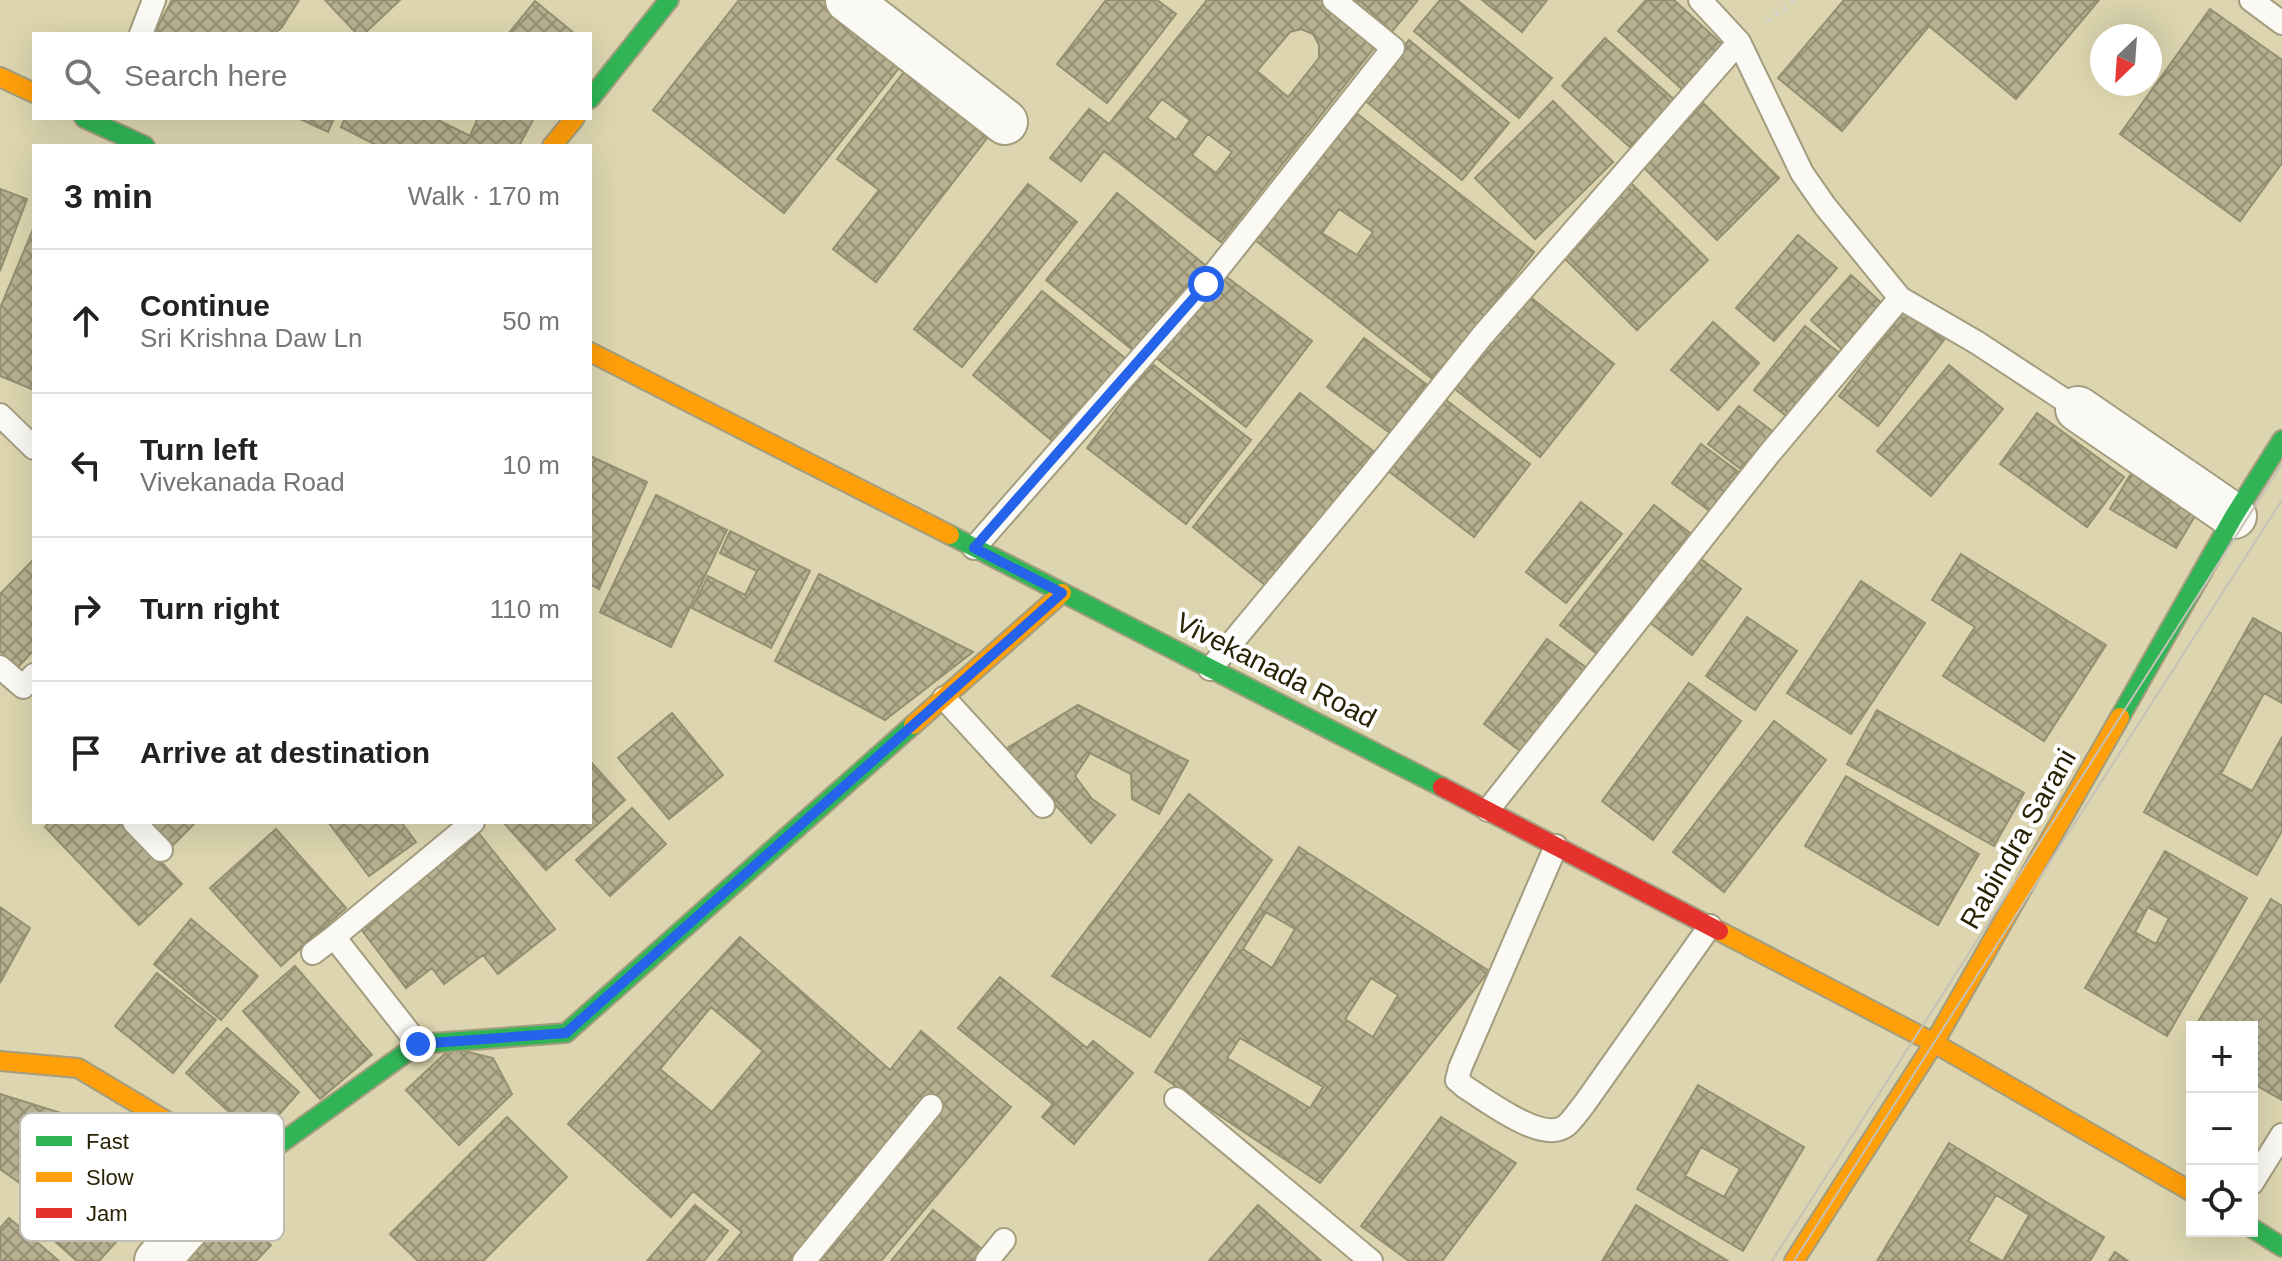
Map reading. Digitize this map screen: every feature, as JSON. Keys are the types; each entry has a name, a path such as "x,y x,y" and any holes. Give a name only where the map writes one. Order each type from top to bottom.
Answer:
{"main road":[{"path":"592,96 669,0"},
{"path":"0,77 32,92"},
{"path":"554,144 573,120"},
{"path":"107,123 142,144"},
{"name":"Vivekanada Road","path":"592,353 1488,810 1934,1043 2186,1189"},
{"name":"Rabindra Sarani","path":"1794,1261 1934,1043 2234,516 2282,440"},
{"path":"284,1141 418,1044 566,1033 1062,593"},
{"path":"2,1063 78,1068 153,1113"},
{"path":"2258,1232 2282,1247"}],"street":[{"path":"848,0 1005,122"},
{"path":"2078,409 2234,516"},
{"path":"157,1261 175,1241"}],"lane":[{"path":"142,32 154,0"},
{"path":"974,548 1206,284 1393,48 1334,0"},
{"path":"1700,0 1739,42 1802,173 1900,298 1976,342 2078,409"},
{"path":"2251,0 2282,23"},
{"path":"1210,669 1482,336 1739,42"},
{"path":"1488,810 1769,454 1900,298"},
{"path":"0,415 32,446"},
{"path":"0,667 28,681"},
{"path":"944,698 1043,806"},
{"path":"136,824 161,850"},
{"path":"313,953 471,824"},
{"path":"1556,846 1457,1080 1524,1124 1548,1131 1564,1127 1585,1103 1710,926"},
{"path":"334,937 418,1044"},
{"path":"1176,1099 1371,1261"},
{"path":"804,1261 931,1106"},
{"path":"2258,1173 2282,1135"},
{"path":"987,1261 1004,1240"}],"building":[{"path":"172,0 299,0 276,32 155,32"},
{"path":"325,0 400,0 366,32 355,32"},
{"path":"739,0 832,0 907,58 784,213 653,110"},
{"path":"1106,0 1157,0 1176,14 1107,103 1057,64"},
{"path":"1207,0 1323,0 1378,43 1221,242 1104,151 1081,181 1050,158 1089,109 1109,124","holes":["1301,29 1313,34 1319,45 1319,58 1288,97 1257,71 1290,32","1162,99 1190,120 1176,140 1147,118","1208,134 1232,152 1216,173 1192,155"]},
{"path":"1345,0 1418,0 1389,35"},
{"path":"1440,0 1457,0 1552,78 1519,118 1414,31"},
{"path":"1482,0 1547,0 1522,32"},
{"path":"1646,0 1674,0 1724,46 1684,91 1618,31"},
{"path":"1844,0 2099,0 2016,99 1929,26 1842,131 1778,78"},
{"path":"535,1 573,32 510,32"},
{"path":"2210,9 2282,60 2282,163 2240,221 2120,134 2147,96 2162,96 2162,76"},
{"path":"1605,38 1676,101 1632,149 1562,86"},
{"path":"1409,40 1509,123 1462,180 1362,98"},
{"path":"907,68 991,133 876,282 833,249 879,190 837,159"},
{"path":"1553,101 1613,162 1535,239 1475,178"},
{"path":"1701,101 1779,178 1717,240 1639,163"},
{"path":"1355,112 1534,252 1434,380 1255,240","holes":["1339,209 1373,232 1357,255 1322,233"]},
{"path":"302,120 333,120 328,132"},
{"path":"344,120 438,120 470,136 477,120 533,120 520,144 374,144 341,127"},
{"path":"1629,181 1708,260 1637,330 1558,252"},
{"path":"1028,184 1077,222 962,367 914,329"},
{"path":"0,189 27,199 0,271"},
{"path":"1117,193 1205,265 1134,351 1046,280"},
{"path":"32,232 32,389 0,376 0,308"},
{"path":"1798,235 1837,268 1774,341 1736,308"},
{"path":"1220,272 1312,341 1246,427 1155,357"},
{"path":"1851,275 1886,307 1845,352 1811,320"},
{"path":"1042,291 1126,359 1055,443 973,375"},
{"path":"1524,292 1614,364 1540,457 1450,385"},
{"path":"1905,310 1944,340 1878,426 1839,396"},
{"path":"1713,322 1759,363 1718,410 1671,370"},
{"path":"1805,326 1843,356 1791,420 1754,390"},
{"path":"1364,338 1426,384 1390,433 1327,387"},
{"path":"1151,363 1251,440 1186,524 1087,448"},
{"path":"1949,365 2003,409 1931,496 1877,451"},
{"path":"1300,393 1378,455 1270,589 1193,527"},
{"path":"1442,397 1530,464 1474,537 1386,469"},
{"path":"1739,406 1776,434 1746,473 1708,444"},
{"path":"2037,413 2124,477 2087,527 2000,464"},
{"path":"1701,444 1744,476 1715,515 1672,483"},
{"path":"592,457 647,482 599,589 592,585"},
{"path":"2136,465 2202,504 2176,548 2110,509"},
{"path":"656,495 727,530 671,647 600,612"},
{"path":"1581,502 1622,534 1566,603 1526,572"},
{"path":"1654,505 1695,537 1601,657 1560,625"},
{"path":"730,531 810,571 771,648 692,608 708,576 745,595 757,571 720,553"},
{"path":"1961,554 2106,645 2044,741 1943,676 1975,627 1932,600"},
{"path":"1697,556 1741,589 1692,655 1648,621"},
{"path":"32,561 32,652 17,668 0,651 0,594"},
{"path":"819,574 973,652 885,720 775,661"},
{"path":"1861,581 1925,623 1851,734 1787,693"},
{"path":"1747,617 1797,651 1755,710 1706,676"},
{"path":"2253,618 2282,634 2282,703 2264,693 2221,774 2252,791 2282,737 2282,831 2257,875 2144,812"},
{"path":"1547,639 1591,671 1527,756 1484,724"},
{"path":"1689,683 1741,721 1653,840 1602,801"},
{"path":"1078,705 1188,761 1159,814 1132,799 1131,774 1090,753 1075,776 1092,799 1115,815 1091,843 1004,750"},
{"path":"1877,710 2024,793 1994,846 1847,764"},
{"path":"672,713 723,775 669,819 618,758"},
{"path":"1774,721 1826,760 1724,892 1673,852"},
{"path":"592,763 625,800 546,870 505,824 592,824"},
{"path":"1846,776 1979,854 1938,925 1805,846"},
{"path":"1189,794 1272,860 1150,1037 1052,976"},
{"path":"632,808 666,844 610,896 576,860"},
{"path":"48,824 125,824 182,884 139,925 45,827"},
{"path":"144,824 194,824 169,849"},
{"path":"330,824 402,824 416,842 369,876"},
{"path":"276,829 346,908 281,966 210,888"},
{"path":"477,831 555,929 498,974 483,955 444,984 432,968 406,988 357,924"},
{"path":"1299,847 1489,971 1320,1183 1155,1072","holes":["1266,912 1295,929 1272,968 1243,949","1371,978 1398,995 1373,1037 1345,1019","1240,1038 1323,1087 1310,1108 1227,1058"]},
{"path":"2165,851 2247,898 2167,1036 2085,988","holes":["2148,907 2169,918 2156,944 2135,932"]},
{"path":"2271,899 2282,906 2282,1100 2258,1086 2258,1021 2199,1021"},
{"path":"0,907 30,928 0,983"},
{"path":"191,919 258,976 221,1020 154,964"},
{"path":"740,937 890,1070 921,1031 1011,1107 881,1261 718,1261 742,1232 693,1191 671,1217 568,1124","holes":["711,1007 763,1051 712,1112 660,1069"]},
{"path":"295,966 372,1055 320,1099 243,1011"},
{"path":"157,973 216,1020 173,1073 115,1026"},
{"path":"1000,977 1087,1048 1093,1041 1133,1073 1074,1144 1042,1117 1053,1104 958,1028"},
{"path":"227,1028 299,1092 280,1113 230,1113 186,1073"},
{"path":"451,1048 493,1058 512,1094 459,1145 406,1090"},
{"path":"1698,1085 1804,1147 1743,1251 1637,1189","holes":["1701,1147 1740,1169 1724,1197 1685,1176"]},
{"path":"0,1094 61,1113 20,1113 20,1183 0,1169"},
{"path":"507,1117 567,1177 483,1261 418,1261 390,1234"},
{"path":"1441,1117 1516,1163 1442,1261 1409,1261 1361,1226"},
{"path":"1949,1143 2104,1237 2090,1261 2003,1261 2029,1215 1996,1195 1968,1241 2002,1261 1877,1261"},
{"path":"695,1205 728,1231 704,1261 647,1261"},
{"path":"1258,1205 1321,1261 1209,1261"},
{"path":"1636,1205 1728,1261 1602,1261"},
{"path":"933,1210 982,1249 972,1261 891,1261"},
{"path":"9,1218 20,1227 20,1241 36,1241 59,1261 0,1261 0,1228"},
{"path":"54,1241 117,1241 99,1261 77,1261"},
{"path":"186,1241 266,1241 271,1245 256,1261 168,1261"},
{"path":"2115,1252 2128,1261 2109,1261"}],"tram line":[{"path":"1772,1261 2282,464"},
{"path":"1794,1261 2282,500"}],"traffic: fast":[{"path":"592,96 669,0"},
{"path":"88,120 141,144"},
{"path":"2120,717 2234,516 2282,440"},
{"path":"950,535 1442,787"},
{"path":"284,1141 418,1044 566,1033 913,725"},
{"path":"2258,1232 2282,1247"}],"traffic: slow":[{"path":"0,77 32,92"},
{"path":"554,144 573,120"},
{"path":"592,353 950,535"},
{"path":"913,725 1062,593"},
{"path":"1794,1261 1934,1043 2120,717"},
{"path":"1719,931 1934,1043 2186,1189"},
{"path":"0,1061 78,1068 153,1113"}],"traffic: jam":[{"path":"1442,787 1719,931"}],"route":[{"path":"418,1044 566,1033 1062,593 974,548 1206,284"}]}
